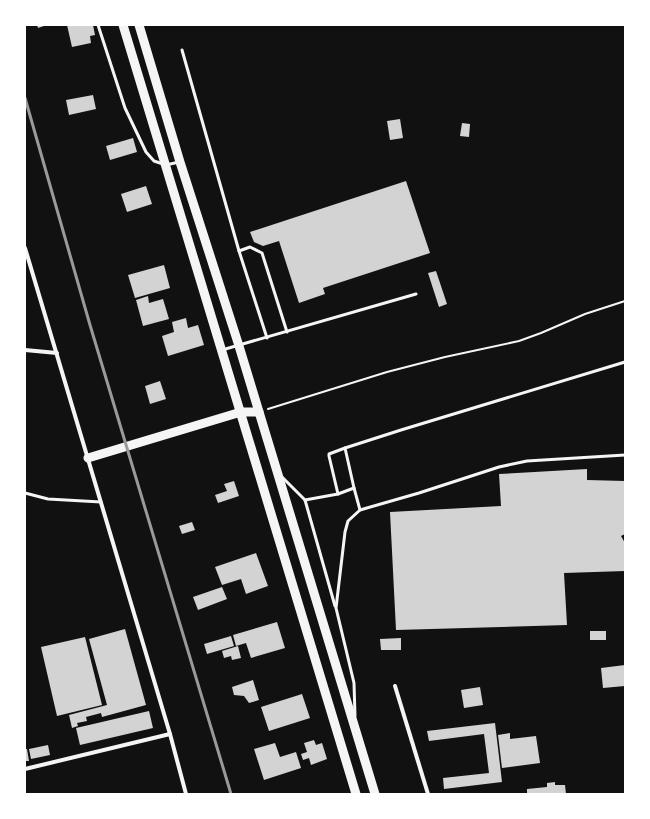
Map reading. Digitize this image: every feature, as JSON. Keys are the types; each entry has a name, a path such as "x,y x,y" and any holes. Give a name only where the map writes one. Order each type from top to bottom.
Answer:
{"main road":[{"path":"123,25 356,794"},
{"path":"139,25 180,162 239,346 374,794"},
{"path":"88,458 241,412 259,412"}],"street":[{"path":"25,248 170,734 186,794"},
{"path":"25,350 57,353"},
{"path":"395,686 428,794"},
{"path":"25,769 170,734"}],"lane":[{"path":"98,25 125,108 146,152 154,161 166,165 180,162"},
{"path":"182,50 239,251 267,338"},
{"path":"239,251 250,247 262,253 287,332"},
{"path":"222,350 416,294"},
{"path":"338,494 329,456 330,454 457,413 625,362"},
{"path":"345,448 360,510"},
{"path":"336,608 345,532 348,521 360,510 500,467 528,461 625,455"},
{"path":"276,470 305,500 336,608 354,682 356,732"},
{"path":"305,500 338,494 354,488"},
{"path":"25,493 48,499 101,502"}],"path":[{"path":"259,412 387,372 445,357 519,341 585,314 625,301"}],"building":[{"path":"37,25 47,25 38,28"},
{"path":"67,25 93,25 95,35 90,36 91,43 72,47"},
{"path":"93,95 96,109 69,115 66,100"},
{"path":"400,119 403,138 390,140 387,121"},
{"path":"462,123 470,124 469,137 460,136"},
{"path":"133,138 137,152 110,160 106,146"},
{"path":"406,181 430,253 323,288 325,294 299,303 279,241 263,246 254,242 250,232"},
{"path":"146,186 152,204 127,212 121,194"},
{"path":"164,265 170,288 135,298 128,275"},
{"path":"436,271 447,304 439,307 428,273"},
{"path":"148,296 149,303 163,299 169,319 143,326 136,300"},
{"path":"186,318 188,328 198,325 204,345 168,356 162,336 174,332 172,322"},
{"path":"160,381 166,399 150,404 145,386"},
{"path":"587,469 587,480 625,481 625,534 621,536 625,543 625,571 564,573 567,625 396,630 390,512 501,506 499,474"},
{"path":"234,481 239,496 218,503 215,495 227,491 224,484"},
{"path":"192,522 195,530 182,534 179,526"},
{"path":"256,553 268,586 246,594 241,579 222,585 215,567"},
{"path":"222,587 227,599 198,610 193,597"},
{"path":"277,622 285,648 251,658 246,643 236,646 233,635"},
{"path":"125,629 146,705 102,717 101,713 86,717 87,721 77,723 78,726 72,728 69,715 107,705 89,639"},
{"path":"590,631 606,631 606,640 590,640"},
{"path":"231,636 234,646 207,654 204,644"},
{"path":"85,637 102,705 57,716 41,647"},
{"path":"401,638 401,650 381,650 380,639"},
{"path":"238,646 241,658 232,660 231,656 224,658 222,651"},
{"path":"625,665 625,686 603,688 601,668"},
{"path":"253,680 259,700 249,703 244,696 234,695 232,687"},
{"path":"480,687 483,705 464,708 461,690"},
{"path":"302,694 310,718 269,731 261,707"},
{"path":"149,711 153,728 80,745 76,728"},
{"path":"495,723 502,782 444,789 443,778 489,773 484,734 429,741 427,731"},
{"path":"510,733 510,739 536,736 540,763 502,768 498,735"},
{"path":"314,740 316,745 322,743 327,759 311,765 309,758 303,760 301,754 307,752 304,743"},
{"path":"275,743 280,757 296,752 301,768 264,780 254,749"},
{"path":"48,745 50,755 31,759 29,749"},
{"path":"25,749 27,749 29,761 25,761"},
{"path":"555,782 555,785 565,785 566,794 527,794 527,789 547,787 547,783"}],"railway":[{"path":"25,98 90,325 231,794"}]}
